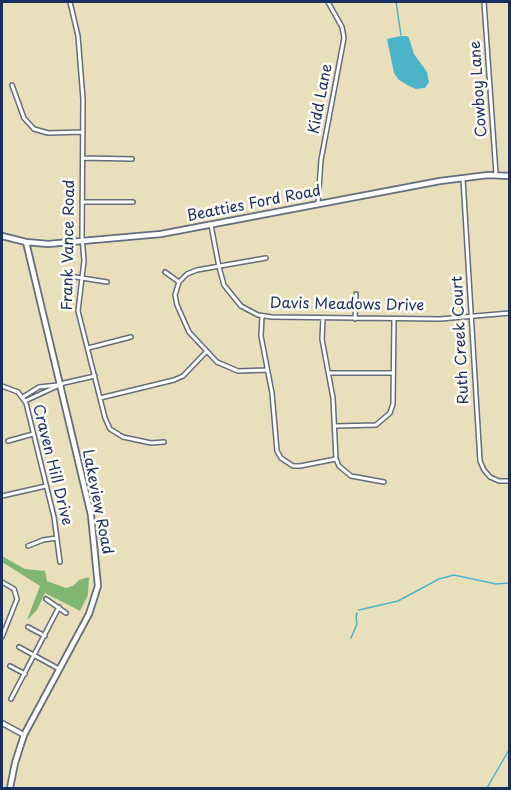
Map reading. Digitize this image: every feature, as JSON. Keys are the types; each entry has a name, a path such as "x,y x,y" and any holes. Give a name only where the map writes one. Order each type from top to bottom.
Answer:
{"main road":[{"name":"Beatties Ford Road","path":"2,236 48,244 161,234 463,178 496,174 510,176"},
{"name":"Lakeview Road","path":"10,789 24,735 89,614 99,586 91,515 26,242"}],"street":[{"name":"Frank Vance Road","path":"70,2 80,52 84,132 82,202 84,265 78,310 105,418 113,432 132,439 164,442"},
{"name":"Kidd Lane","path":"318,204 323,151 344,38 342,27 328,2"},
{"name":"Cowboy Lane","path":"484,2 496,174"},
{"path":"12,85 24,118 34,129 48,133 84,132"},
{"path":"83,158 132,159"},
{"name":"Ruth Creek Court","path":"463,178 480,461 490,477 499,481 510,481"},
{"path":"82,202 133,202"},
{"name":"Davis Meadows Drive","path":"211,225 224,285 236,301 262,316 443,319 510,313"},
{"path":"266,258 187,274 179,282 175,295 189,332 217,362 238,371 267,370"},
{"path":"165,272 179,282"},
{"path":"69,276 107,282"},
{"path":"355,319 356,294"},
{"path":"262,316 261,336 272,393 275,445 281,458 292,466 336,459"},
{"path":"322,318 322,339 329,373 336,459 339,466 351,476 384,482"},
{"path":"334,426 376,425 384,420 393,404 394,319"},
{"path":"88,348 132,337"},
{"path":"100,398 174,380 183,376 206,352"},
{"path":"329,373 393,373"},
{"path":"24,399 39,387 59,385 95,376"},
{"name":"Craven Hill Drive","path":"2,386 14,390 24,399 46,486 60,562"},
{"path":"8,441 33,434"},
{"path":"2,496 46,486"},
{"path":"28,546 57,538"},
{"path":"2,582 14,589 17,599 2,637"},
{"path":"46,599 66,613"},
{"path":"11,699 59,607"},
{"path":"28,627 45,636"},
{"path":"19,647 59,669"},
{"path":"10,666 25,674"},
{"path":"2,723 24,735"}],"green space":[{"path":"2,556 25,569 45,571 47,581 66,588 89,577 88,595 80,611 45,593 37,610 27,620 40,586 2,562"}],"water":[{"path":"401,36 409,38 414,54 427,72 429,82 425,88 416,89 409,86 399,80 394,73 387,39"}],"waterway":[{"path":"396,2 401,35"},
{"path":"359,610 398,601 439,579 454,575 496,584 510,583"},
{"path":"351,638 357,624 357,613"},
{"path":"487,788 510,748"}]}
